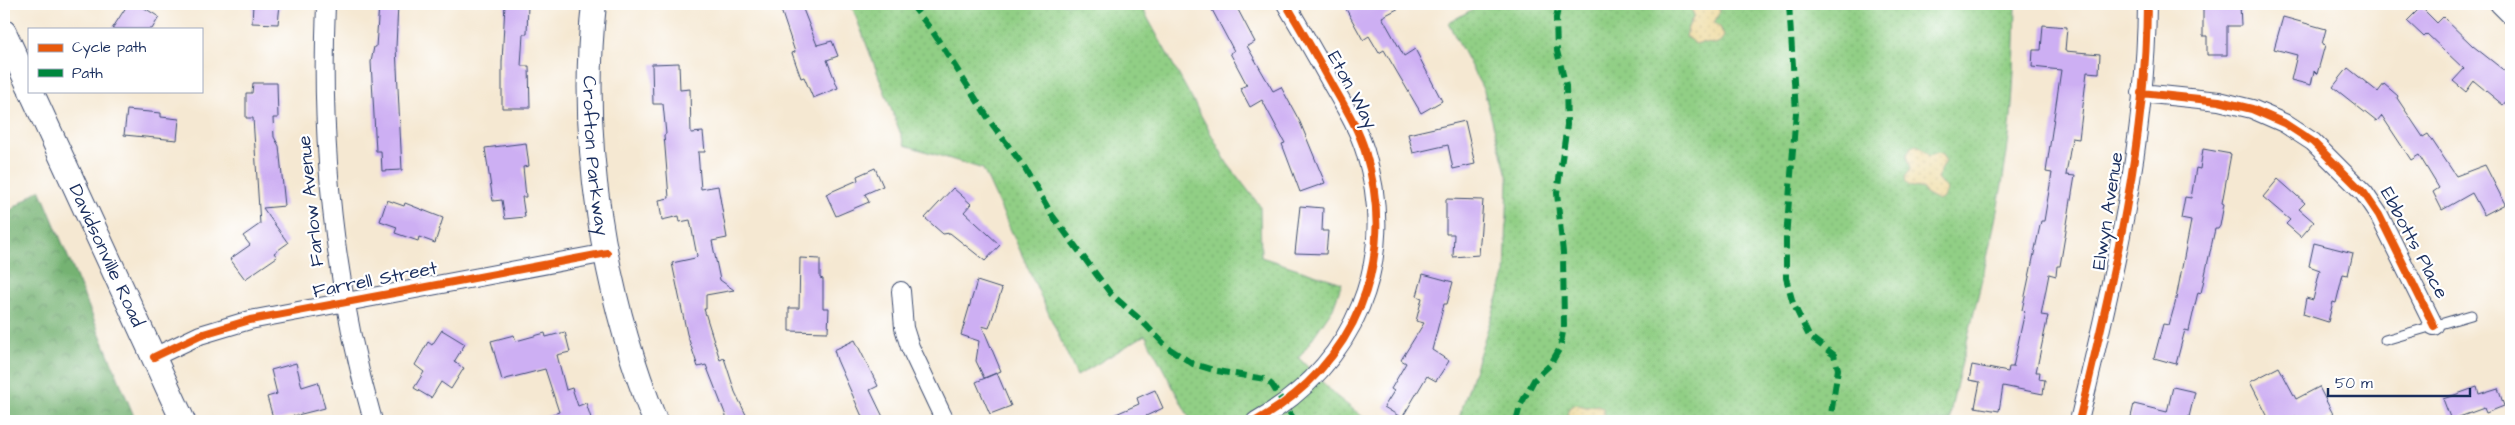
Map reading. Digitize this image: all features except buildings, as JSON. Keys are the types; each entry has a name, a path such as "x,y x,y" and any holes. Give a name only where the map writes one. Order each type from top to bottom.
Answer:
{"street":[{"name":"Farlow Avenue","path":"326,4 323,60 325,135 331,215 344,302 373,421"},
{"name":"Crofton Parkway","path":"594,4 590,97 595,178 606,253 624,327 654,421"},
{"name":"Eton Way","path":"1256,421 1284,405 1317,375 1340,346 1360,310 1373,269 1377,222 1374,188 1365,150 1348,112 1286,4"},
{"name":"Elwyn Avenue","path":"2079,421 2113,282 2128,204 2147,39 2147,4"},
{"path":"2499,4 2511,16"},
{"path":"4,32 28,84"},
{"name":"Davidsonville Road","path":"31,92 183,421"},
{"name":"Ebbotts Place","path":"2141,93 2219,101 2252,109 2284,123 2313,142 2364,193 2379,215 2434,326"},
{"name":"Farrell Street","path":"154,356 223,327 344,302 606,253"},
{"path":"901,291 906,334 945,421"}],"lane":[{"path":"2385,340 2471,315"}],"green space":[{"path":"851,4 1140,4 1227,163 1260,206 1261,257 1342,283 1333,308 1299,358 1336,396 1368,421 1191,421 1145,335 1077,376 983,169 905,145"},
{"path":"1482,4 2016,4 2012,103 2004,171 1991,239 1951,409 1950,421 1458,421 1505,275 1508,179 1484,91 1448,23"},
{"path":"40,189 136,421 4,421 4,215"}],"sand":[{"path":"1690,4 1717,4 1720,11 1714,23 1720,27 1724,36 1718,43 1696,44 1686,37 1688,27 1694,16"},
{"path":"1916,145 1921,147 1929,156 1937,153 1942,155 1946,161 1937,178 1947,190 1944,198 1938,201 1925,194 1923,189 1907,184 1905,177 1911,169 1907,155 1911,147"},
{"path":"1575,404 1586,407 1598,405 1603,408 1606,421 1572,421 1567,413 1569,408"}],"marked path":[{"path":"911,4 933,32 992,124 1025,168 1052,215 1111,294 1143,322 1167,347 1193,364 1217,371 1265,379 1272,385 1295,421"},
{"path":"1516,421 1520,406 1534,380 1550,365 1560,348 1564,327 1563,253 1557,193 1567,125 1566,86 1557,51 1556,18 1559,4"},
{"path":"1789,4 1796,112 1786,238 1786,278 1793,303 1809,336 1834,355 1838,369 1830,421"}],"cycle path":[{"path":"1256,421 1291,398 1320,371 1343,340 1360,306 1372,270 1376,232 1374,192 1362,142 1347,110 1286,4"},
{"path":"2079,421 2115,266 2134,162 2141,110 2147,4"},
{"path":"2141,93 2219,101 2252,109 2284,123 2313,142 2364,193 2379,215 2434,326"},
{"path":"154,357 200,335 250,320 607,253"}]}
